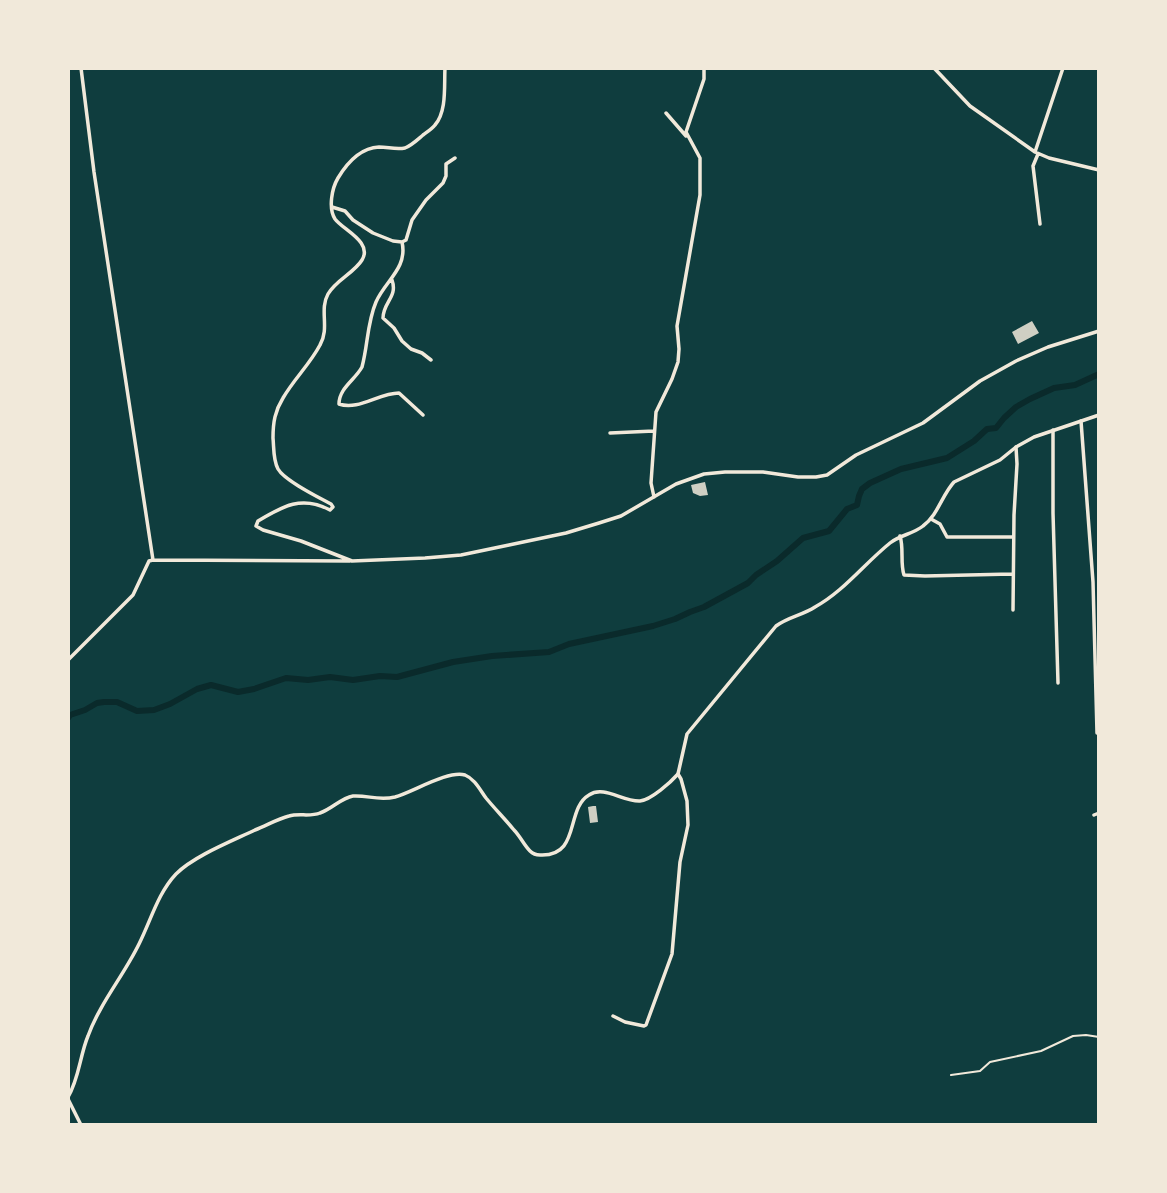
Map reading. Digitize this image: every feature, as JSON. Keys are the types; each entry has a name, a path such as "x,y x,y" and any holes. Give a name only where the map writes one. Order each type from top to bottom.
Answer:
{"street":[{"path":"81,68 94,172 153,560"},
{"path":"352,561 256,526 258,521 292,504 319,504 330,510 333,507 284,476 278,469 274,457 273,422 277,408 325,334 324,305 328,294 364,256 359,240 336,219 331,207 334,186 346,165 356,156 379,147 406,148 435,125 440,115 444,93 445,68"},
{"path":"934,68 970,106 1037,153 1099,170"},
{"path":"1040,224 1032,166 1063,68"},
{"path":"687,137 685,132 704,79 704,69"},
{"path":"654,497 651,483 656,412 678,362 677,326 700,195 700,158 687,137 666,113"},
{"path":"331,207 345,211 353,220 373,233 402,242 406,240 410,223 421,206 443,183 446,164 455,158"},
{"path":"402,242 400,267 378,298 368,325 362,367 338,399 339,404 346,406 400,393 423,415"},
{"path":"392,279 394,289 383,310 383,318 411,349 431,360"},
{"path":"68,660 133,595 149,561 352,561 461,555 621,516 676,484 710,473 763,472 798,477 827,475 856,455 923,423 980,381 1016,361 1048,347 1099,331"},
{"path":"81,1125 68,1098 89,1033 139,945 167,885 183,867 233,839 291,815 320,814 352,796 375,799 393,797 447,776 462,774 473,780 529,850 536,855 557,851 566,844 578,808 587,796 603,792 641,801 648,799 678,774 687,734 776,626 816,607 839,591 900,536 919,529 931,519 954,482 1000,460 1034,437 1099,415"},
{"path":"1081,421 1093,582 1097,733"},
{"path":"1053,430 1058,683"},
{"path":"610,433 654,431"},
{"path":"1013,611 1016,447"},
{"path":"931,519 940,524 947,537 1013,537"},
{"path":"900,536 904,575 1012,574"},
{"path":"613,1016 625,1022 646,1025 672,954 680,862 688,825 687,801 678,774"}],"lane":[{"path":"951,1075 979,1071 990,1062 1041,1051 1073,1036 1086,1034 1099,1037"}],"building":[{"path":"1032,321 1039,333 1018,344 1012,332"},
{"path":"705,482 708,495 693,493 691,485"},
{"path":"596,806 598,822 590,823 588,807"}],"waterway":[{"path":"68,718 104,702 117,702 137,711 154,710 211,685 238,692 286,678 308,680 330,677 353,680 380,676 397,677 453,662 549,652 569,644 675,619 748,583 803,538 829,531 847,509 857,505 862,489 870,483 901,469 947,458 987,429 996,428 1016,407 1030,399 1054,388 1075,385 1099,374"}]}
